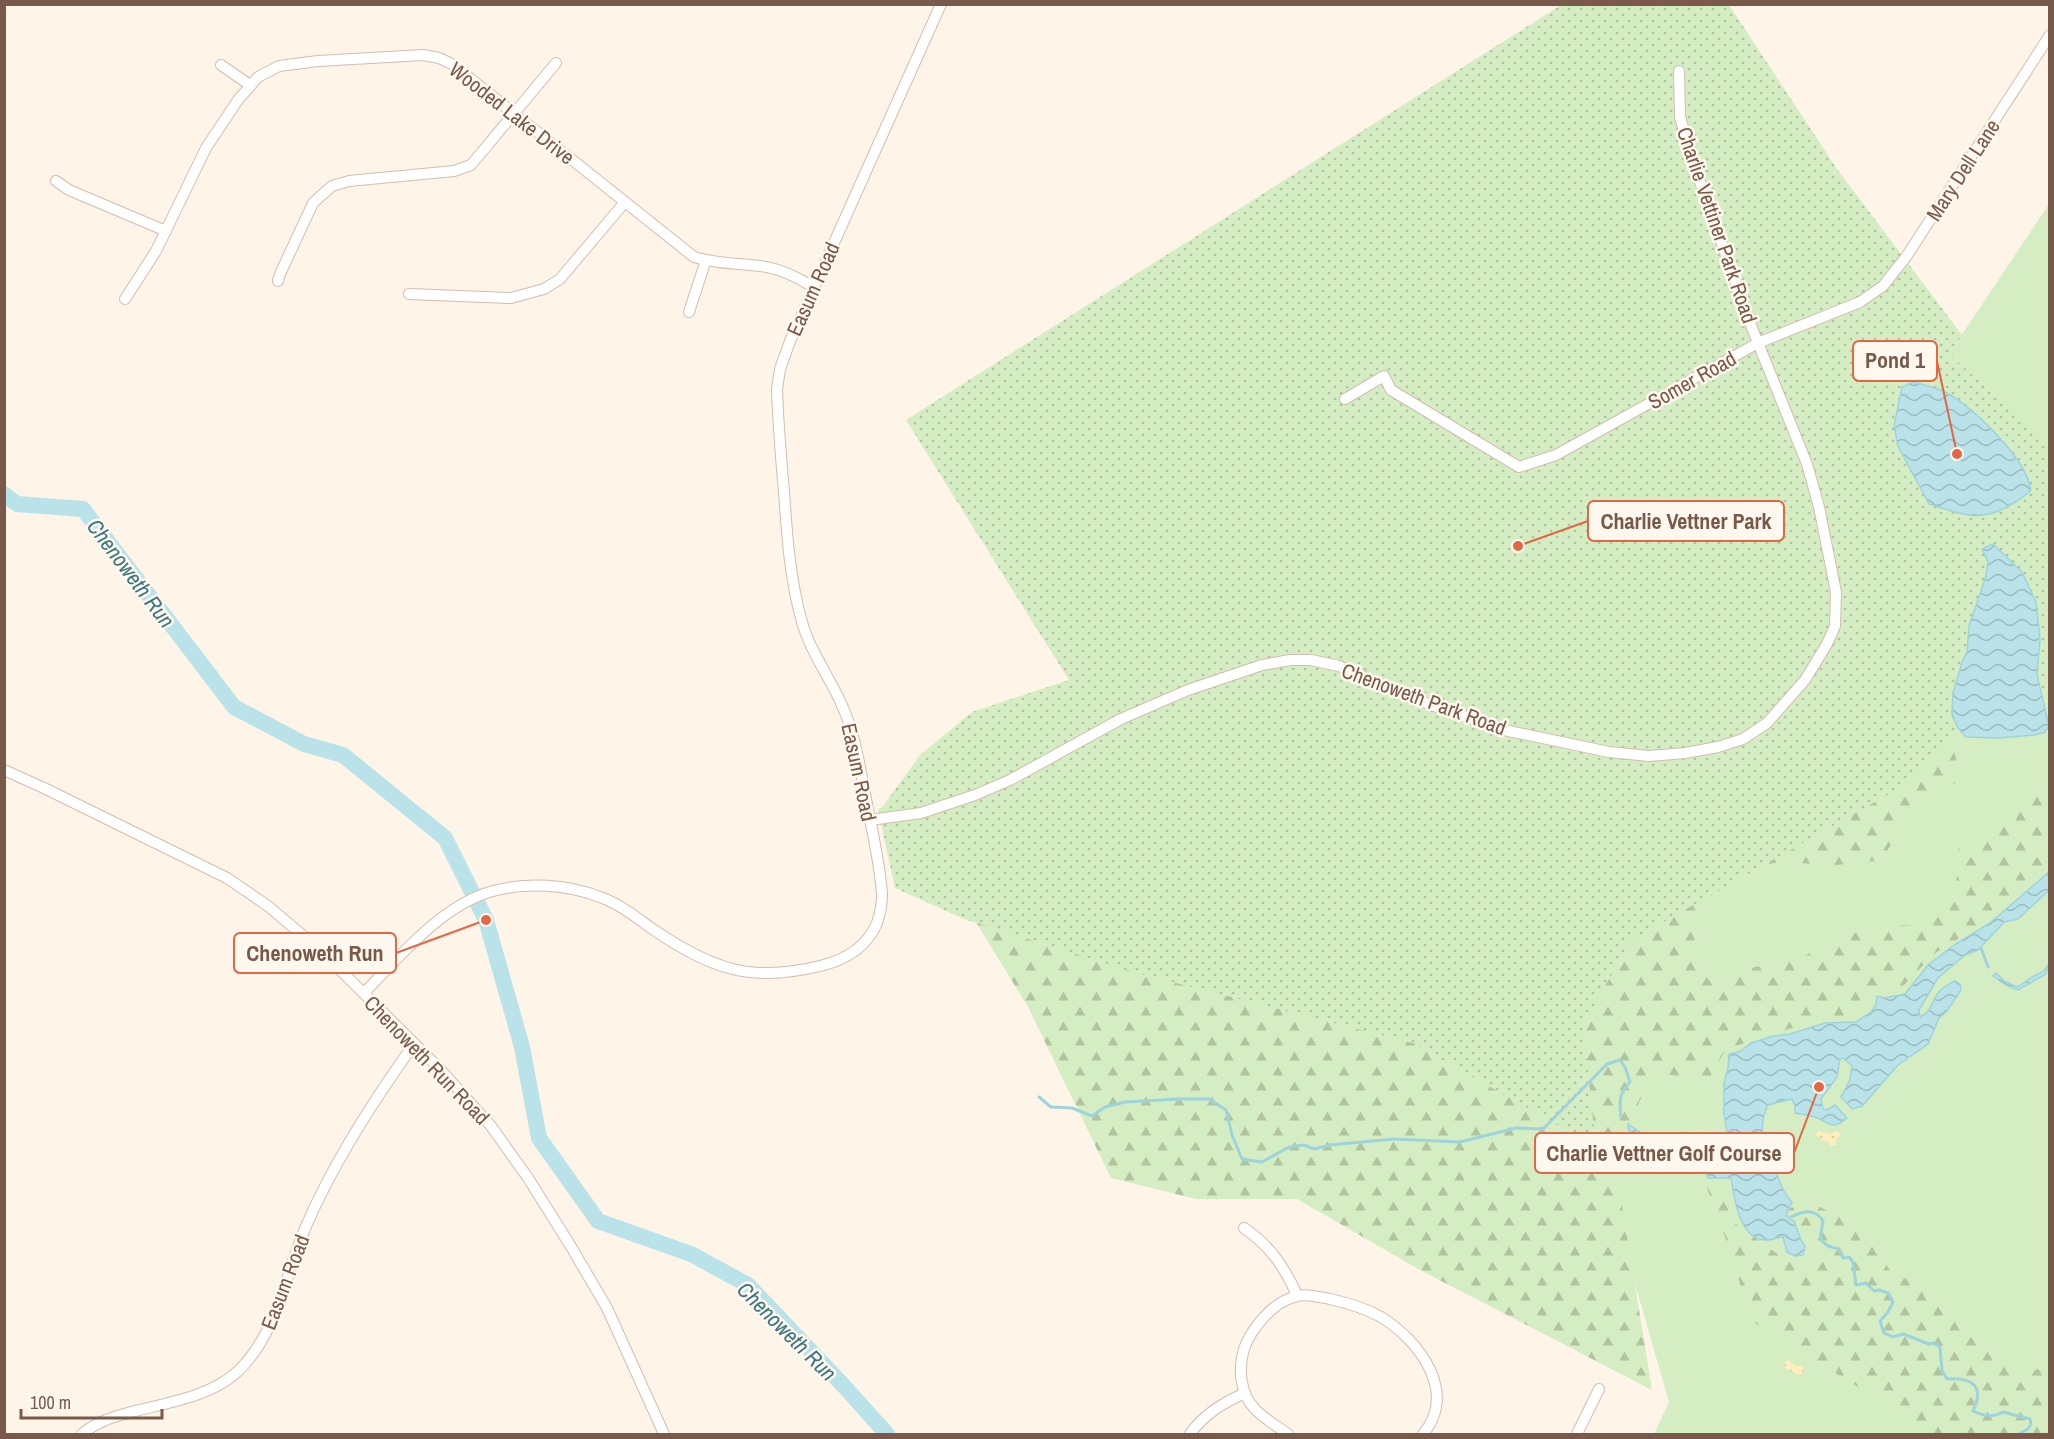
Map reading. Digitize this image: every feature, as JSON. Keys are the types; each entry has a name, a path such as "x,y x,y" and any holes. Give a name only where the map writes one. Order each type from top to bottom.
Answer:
{"street":[{"name":"Easum Road","path":"364,993 436,922 468,901 484,894 512,887 540,886 586,892 619,906 692,954 723,968 759,973 807,969 830,963 850,954 867,940 875,927 882,895 853,735 844,709 810,644 802,622 791,572 777,389 783,359 813,287 941,4"},
{"name":"Mary Dell Lane","path":"1868,297 1892,277 1906,257 2049,35"},
{"name":"Wooded Lake Drive","path":"125,298 156,251 206,148 258,77 279,66 318,61 423,55 439,58 452,64 694,257 721,264 770,267 793,275 813,287"},
{"path":"278,281 313,202 326,189 349,181 430,175 471,165 556,63"},
{"path":"221,65 250,85"},
{"name":"Charlie Vettiner Park Road","path":"1678,71 1680,117 1695,168 1758,343"},
{"path":"56,181 69,190 166,231"},
{"path":"409,294 511,298 544,290 560,279 625,202"},
{"path":"689,312 706,260"},
{"name":"Somer Road","path":"1345,399 1384,376 1391,390 1519,466 1556,455 1758,343 1868,297"},
{"name":"Chenoweth Park Road","path":"870,820 921,813 975,795 1010,780 1121,719 1188,690 1262,665 1290,660 1311,660 1339,666 1414,699 1504,730 1609,752 1649,756 1685,753 1718,747 1743,739 1767,723 1805,680 1835,626 1836,606 1829,552 1816,494 1800,445 1758,343"},
{"name":"Chenoweth Run Road","path":"4,770 227,878 296,928 364,993 471,1101 528,1178 606,1308 664,1434"},
{"name":"Easum Road","path":"82,1434 94,1425 111,1418 193,1395 213,1387 232,1376 250,1358 272,1321 298,1246 317,1202 379,1096 414,1044"},
{"path":"1244,1228 1258,1238 1281,1263 1296,1293 1295,1296"},
{"path":"1288,1434 1255,1409 1245,1393 1241,1370 1242,1358 1250,1337 1269,1313 1295,1296 1312,1296 1364,1308 1382,1317 1408,1339 1431,1370 1437,1392 1436,1411 1432,1422 1423,1434"},
{"path":"1577,1434 1599,1389"},
{"path":"1190,1434 1215,1409 1245,1393"}],"green space":[{"path":"1561,5 1729,5 1837,169 1962,335 1949,354 2049,443 2050,650 2046,678 2049,696 1959,730 1912,781 1630,941 1583,1026 1596,1147 1413,1043 1144,975 964,919 895,888 878,810 920,755 972,712 1069,680 906,420"},
{"path":"2049,204 2049,443 1949,354"},
{"path":"1986,394 2027,419 2049,442 2049,705 2042,686 1948,723 1952,746 1961,773 1955,783 1916,808 1880,861 1838,865 1779,862 1745,869 1707,908 1695,929 1671,898"},
{"path":"2049,650 2049,1434 1654,1434 1669,1402 1596,1148 1630,941 1912,781 1959,730"},
{"path":"2049,779 2050,867 1983,923 1934,954 1900,989 1873,992 1854,1017 1798,1026 1726,1049 1709,1079 1697,1081 1654,1071 1614,1155 1652,1390 1420,1270 1297,1199 1196,1199 1111,1178 1028,1007 952,883 1643,877 1685,918 1695,939 1691,955 1709,980 1734,971 1798,959 1848,935 1883,925 1917,925 1951,898 1958,873 1958,843 1984,841 2006,808"},
{"path":"1706,1185 1725,1186 1733,1222 1786,1260 1813,1259 1788,1209 1808,1201 1834,1214 1849,1217 1870,1234 1890,1271 1933,1292 1983,1346 2019,1373 2049,1367 2049,1434 1934,1434 1748,1319 1736,1267"}],"sand":[{"path":"1818,1131 1831,1134 1835,1131 1841,1134 1835,1146 1831,1146 1816,1135"},
{"path":"1788,1360 1795,1366 1802,1366 1804,1371 1802,1374 1798,1375 1785,1368 1784,1363"}],"water":[{"path":"1913,382 1945,392 1970,409 2009,449 2027,477 2031,490 2020,499 1990,514 1961,514 1929,504 1898,446 1894,426 1902,387"},
{"path":"1993,544 2022,572 2036,602 2040,639 2037,675 2049,726 2045,732 2035,735 1999,738 1966,737 1958,728 1952,714 1953,693 1967,652 1969,626 1986,576 1988,562 1982,549"},
{"path":"2049,872 2049,890 2018,919 2004,922 1978,950 1965,955 1938,978 1919,1010 1920,1017 1927,1013 1938,993 1946,986 1955,981 1960,984 1961,990 1947,1011 1939,1018 1928,1044 1898,1065 1862,1106 1852,1109 1841,1097 1850,1080 1852,1066 1843,1058 1840,1059 1837,1077 1821,1099 1823,1109 1827,1110 1835,1105 1847,1118 1842,1122 1831,1125 1815,1117 1795,1113 1792,1099 1768,1105 1764,1114 1763,1137 1782,1186 1792,1202 1786,1214 1794,1221 1805,1246 1803,1255 1795,1256 1787,1252 1783,1237 1765,1240 1749,1233 1739,1216 1731,1178 1708,1178 1698,1149 1669,1138 1636,1135 1628,1129 1628,1124 1641,1133 1667,1133 1687,1137 1700,1147 1711,1173 1730,1173 1731,1159 1724,1113 1724,1083 1729,1054 1741,1051 1751,1043 1773,1036 1790,1034 1825,1023 1856,1022 1871,1012 1876,1005 1877,996 1884,998 1905,994 1928,965 1954,945 1990,923"},
{"path":"2049,964 2046,974 2018,990 1993,976 1996,973 2004,981 2017,987 2043,972"}],"waterway":[{"name":"Chenoweth Run","path":"4,494 17,504 83,509 234,707 304,744 343,755 445,838 486,920 522,1047 539,1138 598,1221 691,1254 748,1285 887,1434"},
{"path":"1981,948 1988,967"},
{"path":"1039,1097 1051,1107 1072,1108 1092,1116 1105,1107 1125,1102 1209,1099 1226,1110 1232,1135 1242,1159 1262,1162 1289,1147 1304,1145 1314,1149 1330,1145 1394,1139 1460,1142 1516,1128 1543,1129 1607,1064 1620,1060 1630,1082 1621,1098 1621,1117"},
{"path":"1791,1217 1809,1212 1820,1217 1823,1221 1820,1239 1828,1246 1838,1249 1843,1258 1849,1257 1853,1262 1856,1285 1866,1283 1874,1291 1888,1293 1893,1302 1880,1321 1884,1333 1893,1337 1903,1334 1940,1347 1942,1370 1947,1379 1963,1380 1977,1389 1978,1395 1973,1411 1988,1416 2003,1412 2030,1419 2031,1424 2028,1429 2019,1434"}],"place":[{"name":"Pond 1","path":"1957,454"},
{"name":"Charlie Vettner Park","path":"1518,546"},
{"name":"Chenoweth Run","path":"486,920"},
{"name":"Charlie Vettner Golf Course","path":"1819,1087"}]}
